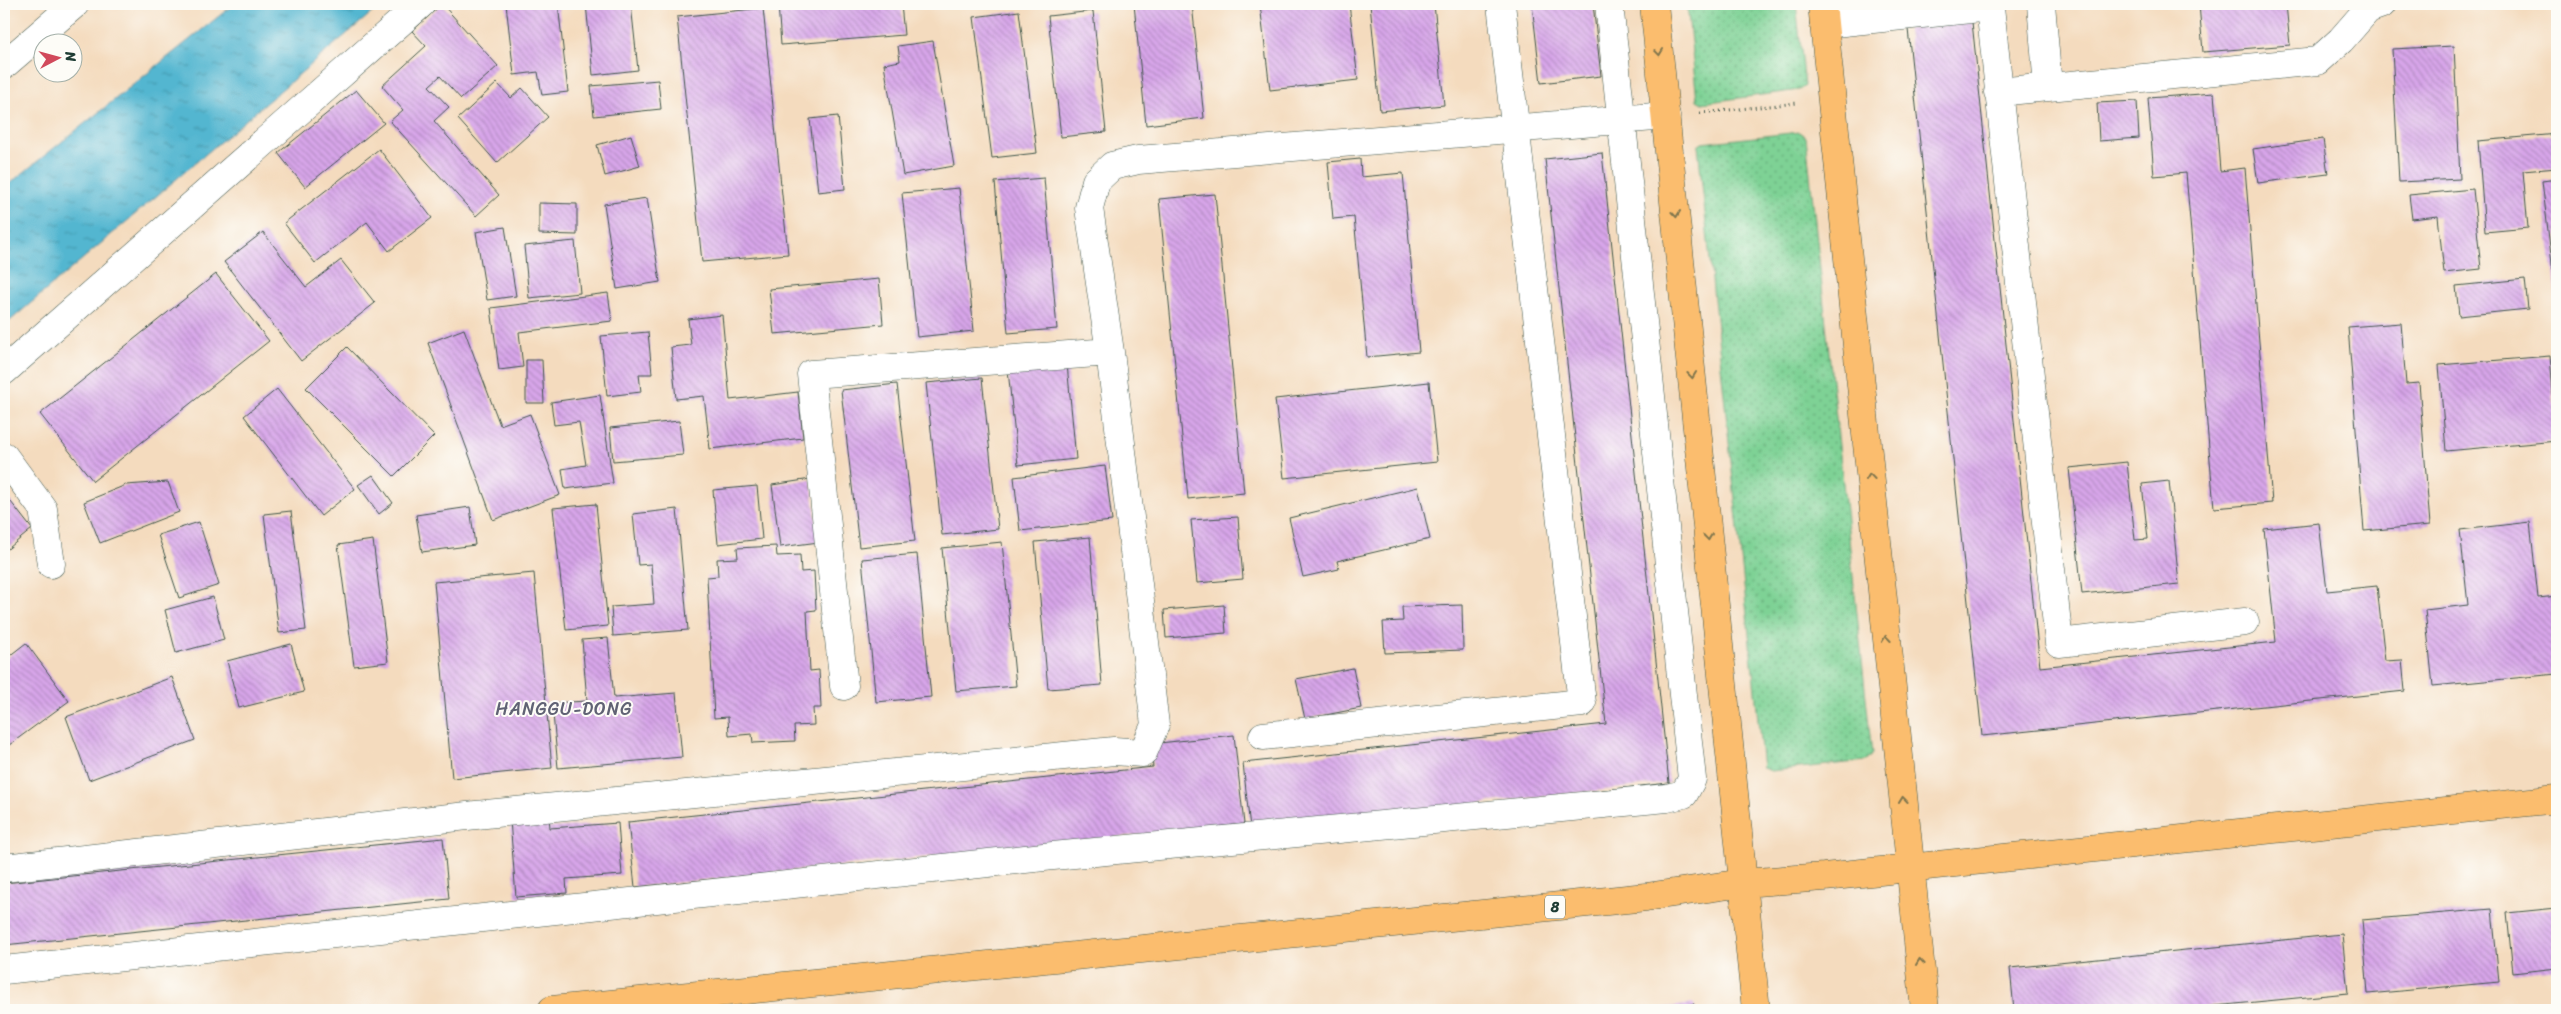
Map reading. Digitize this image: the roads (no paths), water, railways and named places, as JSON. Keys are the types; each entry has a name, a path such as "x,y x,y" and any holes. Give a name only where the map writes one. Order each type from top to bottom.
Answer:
{"main road":[{"path":"1654,4 1756,1010"},
{"path":"1823,14 1925,1010"},
{"name":"8","path":"552,1010 1646,897 1743,883 1909,868 2557,799"}],"street":[{"path":"4,66 75,4"},
{"path":"4,370 421,4"},
{"path":"1264,736 1582,703 1501,4"},
{"path":"4,970 1053,856 1667,798 1684,794 1692,779 1609,4"},
{"path":"2041,4 2048,87"},
{"path":"1998,92 2318,61 2368,9 2382,4"},
{"path":"1823,14 1990,7 2059,644 2246,622"},
{"path":"4,868 486,814 1104,752 1143,753 1156,725 1110,352 1089,208 1096,181 1112,166 1138,160 1666,116"},
{"path":"844,686 811,374 1110,352"},
{"path":"4,456 43,510 51,564"}],"water":[{"path":"234,4 382,4 4,326 4,188"}],"district":[{"name":"HANGGU-DONG","path":"564,709"}]}
